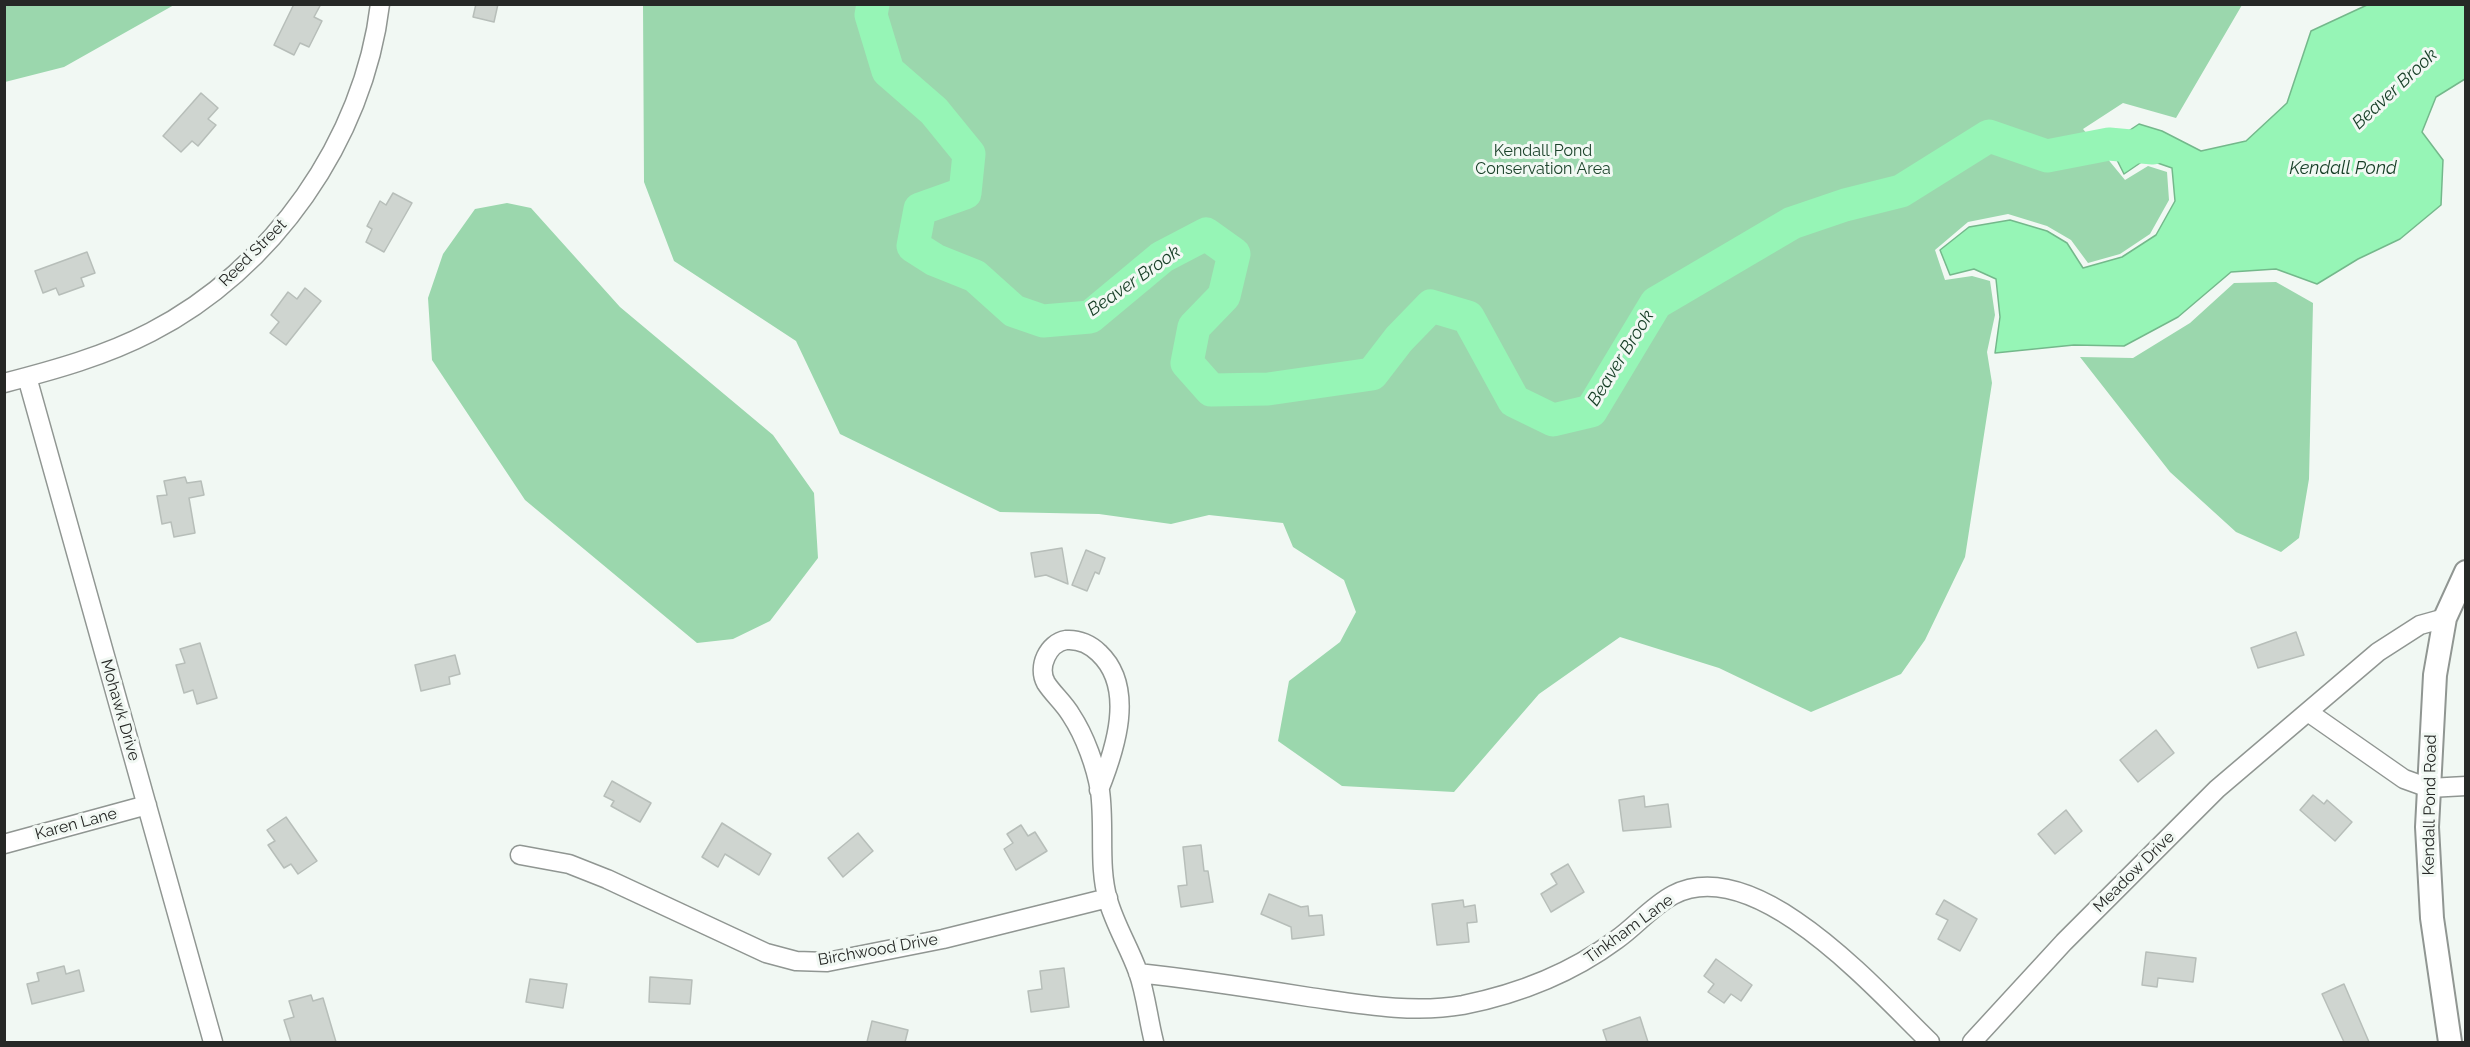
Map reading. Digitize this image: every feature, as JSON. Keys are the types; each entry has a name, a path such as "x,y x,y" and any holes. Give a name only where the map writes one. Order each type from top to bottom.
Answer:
{"street":[{"name":"Reed Street","path":"4,383 111,350 177,317 233,276 273,237 291,214 341,134 358,98 371,54 380,4"},
{"name":"Mohawk Drive","path":"27,377 213,1042"},
{"name":"Kendall Pond Road","path":"2450,1042 2432,907 2427,827 2432,707 2445,618 2466,572"},
{"name":"Meadow Drive","path":"1972,1042 2064,942 2217,789 2385,647 2420,626 2445,618"},
{"path":"1099,790 1117,736 1119,705 1116,686 1112,668 1096,650 1086,644 1066,640 1057,643 1049,651 1043,662 1044,676 1083,737 1099,790 1108,898 1138,972 1154,1042"},
{"path":"2308,712 2404,779 2429,788 2466,786"},
{"name":"Karen Lane","path":"4,844 147,805"},
{"name":"Birchwood Drive","path":"520,855 569,864 607,879 766,953 796,961 828,962 943,939 1108,898"},
{"name":"Tinkham Lane","path":"1138,972 1376,1006 1440,1008 1461,1005 1502,996 1543,982 1582,963 1618,939 1672,895 1701,885 1753,896 1790,916 1824,942 1930,1042"}],"green space":[{"path":"5,4 174,5 64,67 5,82"},
{"name":"Kendall Pond Conservation Area","path":"643,4 2242,5 2176,118 2123,103 2083,129 2125,180 2148,166 2167,172 2169,200 2150,234 2120,254 2088,263 2071,240 2047,226 2008,214 1968,222 1935,250 1945,280 1972,276 1990,281 1995,315 1987,352 1992,383 1965,557 1925,640 1901,674 1811,712 1719,668 1620,637 1539,694 1454,792 1342,786 1278,741 1289,681 1340,642 1356,612 1344,580 1293,547 1283,523 1209,515 1171,524 1099,514 1000,512 840,434 796,341 674,261 644,182"},
{"path":"507,203 531,208 620,307 773,435 814,493 818,558 770,621 733,639 697,643 525,500 432,360 428,298 443,254 475,209"},
{"path":"2276,282 2313,303 2309,479 2299,538 2281,552 2236,532 2170,472 2080,357 2133,358 2190,323 2234,283"}],"water":[{"name":"Kendall Pond","path":"2367,5 2465,5 2465,79 2436,97 2422,132 2443,160 2441,205 2400,239 2358,259 2317,284 2276,269 2231,272 2178,317 2124,346 2074,345 1995,353 2000,317 1996,279 1974,269 1950,275 1940,250 1969,227 2010,220 2047,231 2067,243 2083,268 2122,257 2156,235 2175,201 2172,168 2146,159 2124,174 2109,144 2139,124 2162,131 2201,151 2246,141 2287,103 2311,31"}],"building":[{"path":"294,4 321,4 314,17 322,21 309,47 300,43 294,55 274,45"},
{"path":"476,4 498,4 494,22 473,17"},
{"path":"201,93 218,108 208,119 216,125 198,146 192,141 181,152 163,136"},
{"path":"393,193 412,203 384,252 366,242 372,229 367,226 380,201 386,205"},
{"path":"87,252 95,273 81,278 84,286 59,295 56,288 43,293 35,271"},
{"path":"305,288 321,301 286,345 270,333 279,322 271,315 288,292 297,299"},
{"path":"185,477 187,483 201,481 204,495 189,498 195,533 174,537 171,522 162,524 157,496 167,495 164,481"},
{"path":"1062,548 1068,584 1046,575 1035,577 1031,553"},
{"path":"1086,550 1105,558 1099,574 1095,572 1087,591 1072,585"},
{"path":"2296,632 2304,655 2258,668 2251,648"},
{"path":"200,643 217,698 197,704 193,690 184,693 176,665 185,663 180,649"},
{"path":"455,655 460,674 449,677 450,684 421,691 415,665"},
{"path":"2156,730 2174,753 2138,782 2120,760"},
{"path":"612,781 651,803 640,822 611,806 614,801 604,796"},
{"path":"2313,795 2324,804 2327,800 2352,822 2335,841 2300,810"},
{"path":"1644,796 1645,807 1668,804 1671,827 1623,831 1619,800"},
{"path":"2066,810 2082,831 2055,854 2038,834"},
{"path":"286,817 317,861 298,874 291,864 284,868 268,845 275,841 267,830"},
{"path":"722,823 771,854 759,875 725,854 718,867 702,857"},
{"path":"1021,825 1028,836 1035,832 1047,851 1016,870 1004,849 1013,843 1007,834"},
{"path":"858,833 873,851 843,877 828,858"},
{"path":"1201,845 1204,871 1208,871 1213,902 1181,907 1178,886 1187,885 1183,847"},
{"path":"1568,864 1584,892 1551,912 1541,894 1557,884 1551,874"},
{"path":"1269,894 1301,907 1308,906 1309,916 1322,915 1324,935 1292,939 1291,927 1261,914"},
{"path":"1463,900 1464,907 1475,905 1477,922 1467,923 1469,942 1437,945 1432,904"},
{"path":"1944,900 1977,919 1960,951 1938,939 1948,920 1936,914"},
{"path":"2146,952 2196,958 2193,982 2158,978 2157,987 2142,985"},
{"path":"1716,959 1752,985 1741,1001 1731,994 1724,1003 1708,992 1714,984 1704,976"},
{"path":"64,966 66,974 79,970 84,991 32,1004 27,984 39,981 37,973"},
{"path":"1064,968 1069,1007 1031,1012 1028,991 1042,989 1040,971"},
{"path":"650,977 692,980 690,1004 649,1002"},
{"path":"530,979 567,984 563,1008 526,1002"},
{"path":"2344,984 2369,1042 2344,1042 2322,994"},
{"path":"311,995 313,1001 323,998 336,1042 291,1042 284,1020 294,1017 289,1001"},
{"path":"1640,1017 1648,1042 1607,1042 1603,1030"},
{"path":"872,1021 908,1030 905,1042 867,1042"}],"waterway":[{"name":"Beaver Brook","path":"873,4 871,15 888,71 934,111 969,154 965,193 920,209 913,246 935,260 975,276 1014,311 1043,321 1090,317 1162,257 1206,234 1234,254 1224,296 1194,327 1187,363 1211,390 1268,389 1372,374 1399,339 1431,306 1468,317 1514,401 1553,420 1591,411 1656,303 1792,223 1845,205 1901,191 1989,136 2047,156 2109,144 2153,148"}]}
